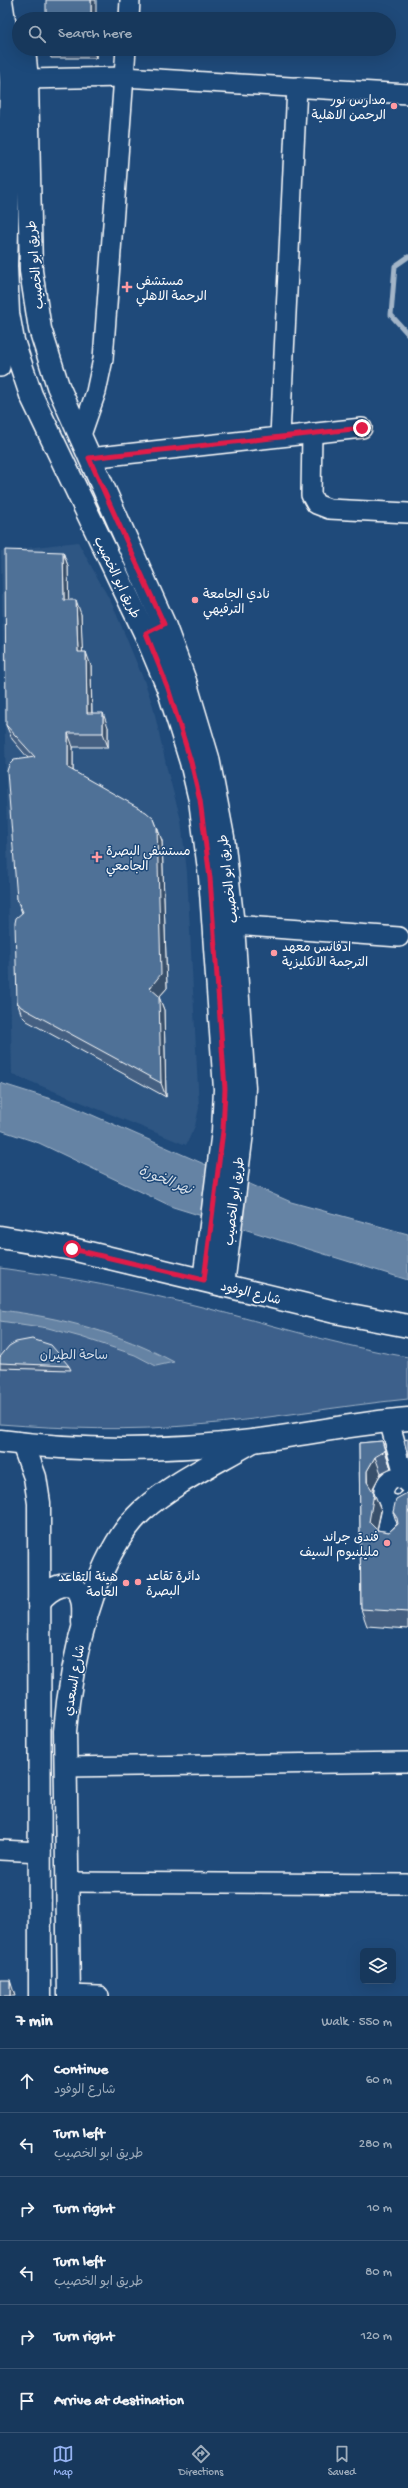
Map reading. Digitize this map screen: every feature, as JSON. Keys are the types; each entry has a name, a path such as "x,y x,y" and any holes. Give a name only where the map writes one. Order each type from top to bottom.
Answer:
{"main road":[{"name":"طريق ابو الخصيب","path":"1,0 11,82 12,155 4,313 31,395 155,628 185,681 208,758 223,837 232,925 244,1088 228,1166 214,1282"},
{"path":"15,0 17,12"},
{"name":"طريق ابو الخصيب","path":"25,56 27,79 12,155 32,271 40,330 58,386 89,458 155,628 200,800 206,839 224,1068 228,1166"},
{"name":"شارع الوفود","path":"0,1237 72,1249 335,1312 408,1326"},
{"path":"0,1441 23,1444 119,1448 253,1441 399,1420"},
{"name":"شارع السعدي","path":"69,1996 65,1767 68,1698 83,1627 98,1584 118,1541 129,1525 160,1497 253,1441"},
{"name":"شارع السعدي","path":"23,1444 38,1490 41,1852 40,1996"},
{"path":"39,1602 45,1592 53,1587 62,1584 72,1587 82,1600 83,1627"}],"street":[{"path":"129,12 130,0"},
{"path":"80,438 96,392 102,359 126,56"},
{"path":"27,79 124,77 408,94"},
{"path":"280,436 297,87"},
{"path":"0,367 4,313"},
{"path":"89,458 362,428"},
{"path":"312,433 311,495 316,504 329,509 408,513"},
{"path":"232,925 399,937"},
{"path":"393,1538 386,1536 404,1493 404,1474 399,1420"},
{"path":"65,1767 408,1762"},
{"path":"0,1850 41,1852"},
{"path":"67,1882 408,1884"},
{"path":"69,1996 99,1996"}],"shaded area":[{"name":"مستشفى البصرة الجامعي","path":"78,542 113,606 145,683 153,706 167,769 181,820 187,872 199,1108 195,1126 186,1145 12,1074 1,551"}],"green space":[{"name":"ساحة الطيران","path":"0,1268 101,1284 152,1295 330,1341 408,1357 408,1399 250,1419 172,1427 98,1429 0,1424"}],"water":[{"name":"نهر الخورة","path":"0,1083 67,1104 291,1202 408,1234 408,1280 173,1207 39,1143 0,1130"},
{"path":"0,1310 45,1317 89,1328 132,1343 174,1362 156,1366 135,1355 81,1337 48,1328 0,1321"}],"building":[{"path":"46,0 91,0 91,12 46,12"},
{"path":"5,550 63,552 64,600 76,600 78,652 86,652 87,713 103,713 103,733 68,733 68,768 146,812 154,819 157,827 161,974 150,988 159,996 161,1083 21,1007 17,1002 15,923 16,918 23,912 17,899 7,771 9,765 14,760 35,757 6,725"},
{"path":"32,1339 51,1345 69,1366 0,1363 0,1357 9,1346 16,1342"},
{"path":"408,1439 408,1457 404,1440"},
{"path":"382,1441 385,1451 375,1457 367,1471 367,1482 374,1493 369,1522 377,1530 389,1532 398,1524 397,1518 393,1512 396,1499 408,1491 408,1612 361,1609 359,1443"},
{"path":"0,1980 10,1980 10,1996 0,1996"}],"waterway":[{"path":"408,257 395,266 391,315 408,334"}],"place":[{"name":"مدارس نور الرحمن الاهلية","path":"394,106"},
{"name":"مستشفى الرحمة الاهلي","path":"127,287"},
{"name":"نادي الجامعة الترفيهي","path":"195,600"},
{"name":"مستشفى البصرة الجامعي","path":"97,857"},
{"name":"ادفانس معهد الترجمة الانكليزية","path":"274,953"},
{"name":"فندق جراند مليلنيوم السيف","path":"387,1543"},
{"name":"دائرة تقاعد البصرة","path":"138,1582"},
{"name":"هيئة التقاعد العامة","path":"126,1583"}],"route":[{"path":"72,1249 204,1280 225,1110 224,1068 210,878 200,800 181,724 146,633 164,624 89,458 362,428"}]}
